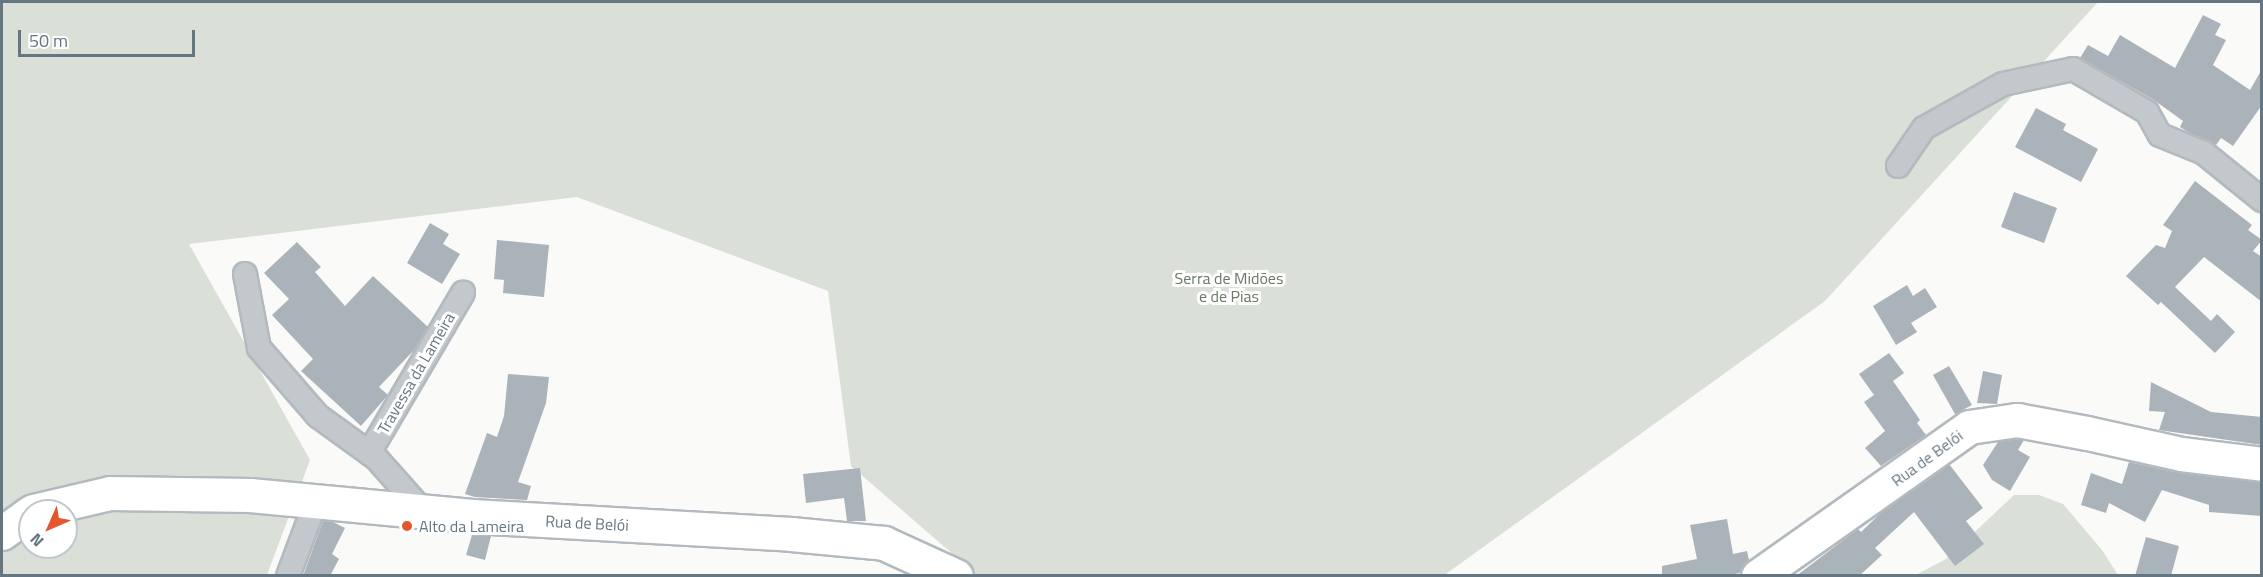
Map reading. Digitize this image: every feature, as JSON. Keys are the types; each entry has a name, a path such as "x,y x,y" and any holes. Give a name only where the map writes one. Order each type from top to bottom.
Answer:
{"street":[{"path":"1899,166 1924,128 2003,84 2073,69 2147,112 2160,135 2204,153 2262,200"},
{"path":"245,273 259,348 318,416 369,453 423,511"},
{"name":"Travessa da Lameira","path":"369,453 463,293"},
{"name":"Rua de Belói","path":"1758,576 1969,427 2017,420 2181,454 2262,464"},
{"name":"Rua de Belói","path":"78,501 110,493 250,495 423,511 791,534 884,543 956,576"},
{"path":"288,576 316,501"},
{"name":"Rua de Belói","path":"2,533 18,522"}],"green space":[{"name":"Serra de Midões e de Pias","path":"2,2 2098,2 1825,301 1443,576 977,575 851,466 828,291 577,197 189,244 310,460 267,575 2,575"},
{"path":"2014,495 2039,495 2063,504 2102,550 2118,575 1914,576 1946,559"}],"building":[{"path":"2203,15 2221,24 2215,35 2226,40 2213,65 2250,90 2262,69 2262,105 2233,146 2221,138 2216,145 2188,132 2180,127 2183,121 2154,100 2080,58 2088,45 2108,56 2120,35 2175,68"},
{"path":"2036,108 2066,124 2063,130 2098,149 2081,182 2015,147"},
{"path":"2195,181 2252,225 2248,230 2262,240 2253,251 2262,257 2262,302 2204,257 2175,287 2211,321 2217,314 2235,332 2215,353 2161,302 2158,305 2126,276 2156,245 2165,248 2172,231 2163,225"},
{"path":"2014,192 2057,208 2044,243 2001,227"},
{"path":"430,223 449,234 443,244 460,254 442,284 407,263"},
{"path":"497,240 549,245 544,297 503,293 504,280 494,279"},
{"path":"297,242 321,267 315,272 345,306 373,276 428,327 414,350 379,387 388,395 361,426 301,371 313,359 272,315 289,299 264,273"},
{"path":"1907,285 1913,296 1925,288 1937,307 1911,323 1917,332 1896,345 1873,306"},
{"path":"1889,353 1904,373 1893,381 1920,420 1917,423 1926,435 1881,466 1865,448 1885,431 1864,402 1874,395 1859,374"},
{"path":"1949,366 1972,405 1955,414 1933,375"},
{"path":"1983,371 2002,375 1997,404 1977,403"},
{"path":"508,374 549,377 546,403 518,482 531,486 527,500 475,497 465,494 487,433 497,437 504,416"},
{"path":"2151,382 2211,412 2262,417 2262,445 2159,430 2165,412 2149,411"},
{"path":"2024,440 2018,450 2030,457 2010,491 1992,480 1983,465 1998,442"},
{"path":"2129,462 2179,473 2262,482 2262,516 2209,512 2209,505 2162,490 2145,522 2109,503 2106,513 2081,505 2091,473 2122,484"},
{"path":"1949,464 1983,508 1966,521 1984,544 1955,566 1914,512 1875,548 1882,555 1859,576 1796,576 1858,529 1861,532 1886,508"},
{"path":"860,468 866,521 847,521 844,498 806,503 803,474"},
{"path":"1727,519 1733,554 1747,551 1749,560 1740,573 1724,576 1662,576 1662,566 1697,559 1690,525"},
{"path":"323,521 333,522 345,528 332,554 339,559 330,576 303,576"},
{"path":"472,535 491,536 485,560 466,555"},
{"path":"2146,537 2179,546 2171,576 2135,576"}],"place":[{"name":"Alto da Lameira","path":"407,526"}]}
